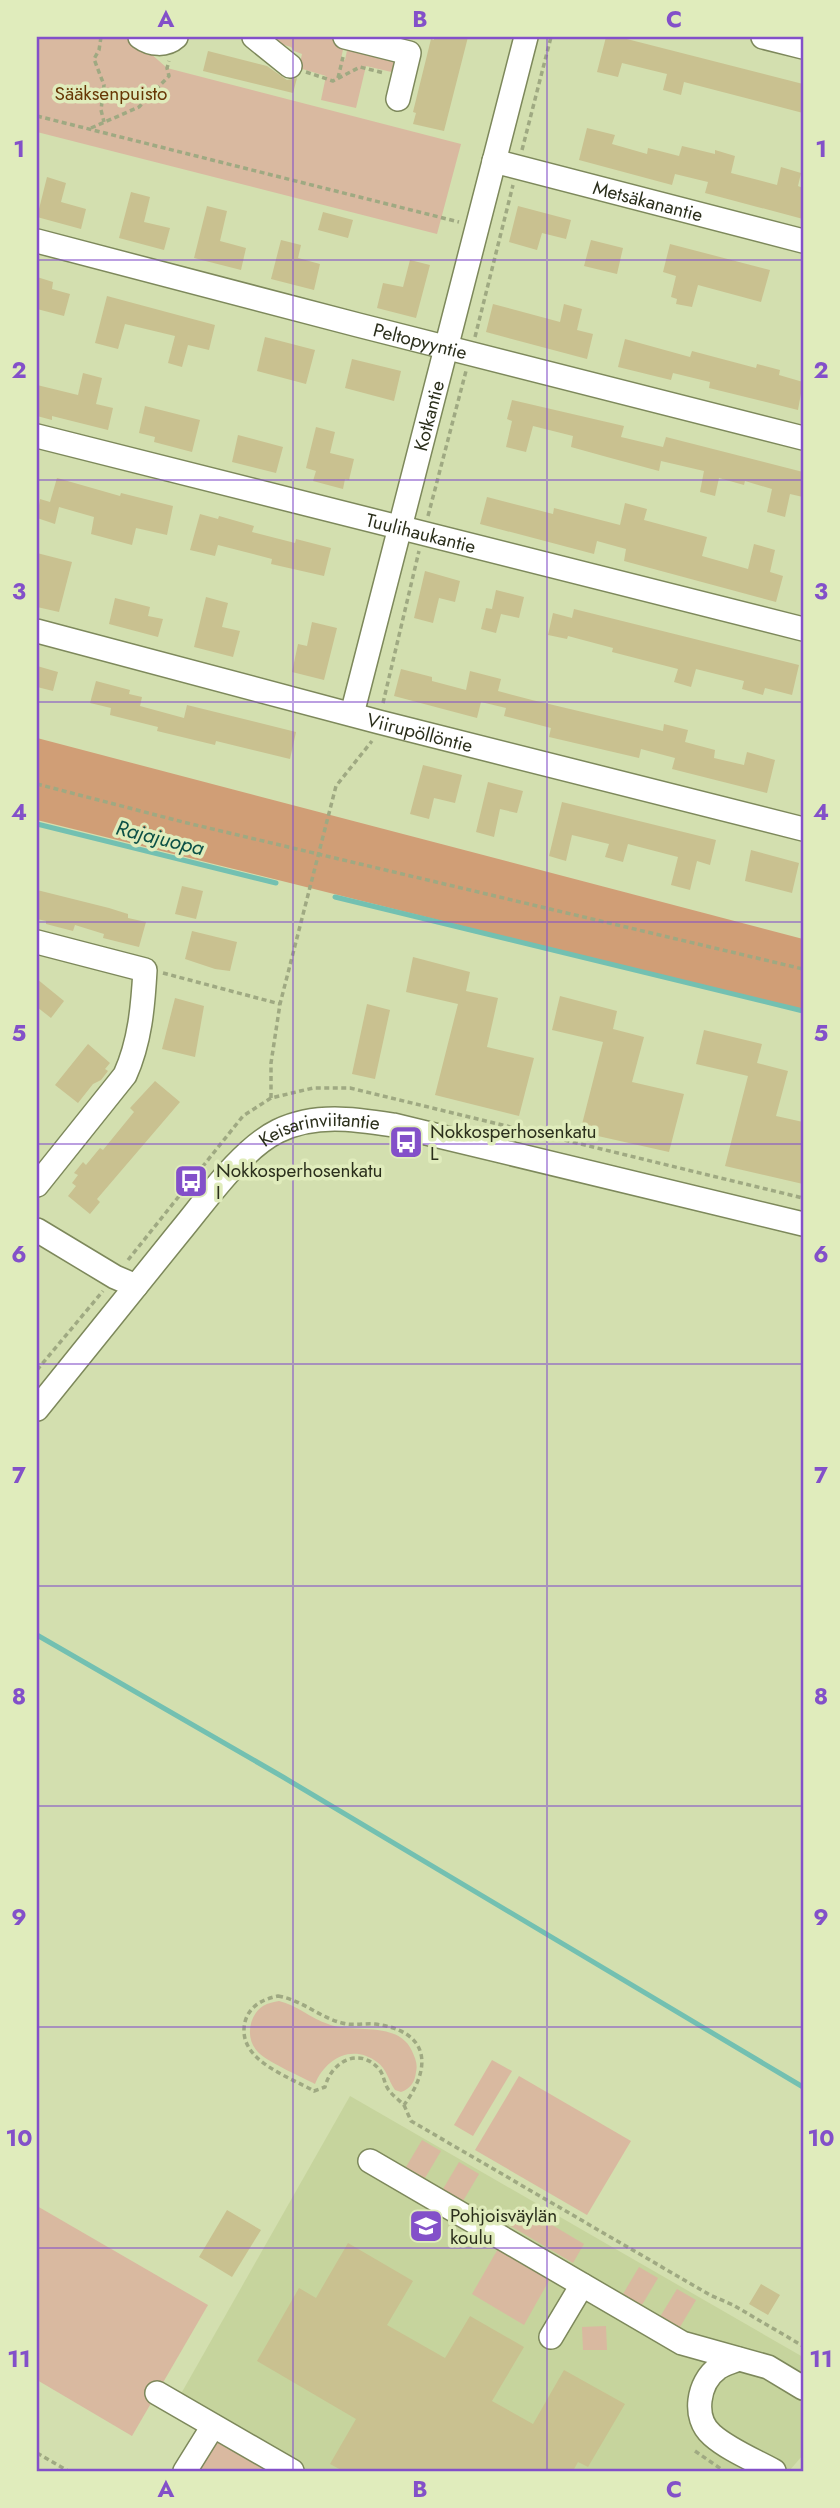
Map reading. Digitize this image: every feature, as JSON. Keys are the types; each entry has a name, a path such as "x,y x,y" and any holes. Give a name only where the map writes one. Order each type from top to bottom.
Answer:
{"street":[{"path":"140,37 158,44 175,38"},
{"path":"254,37 290,66"},
{"path":"345,37 411,45 401,88"},
{"name":"Kotkantie","path":"352,714 526,37"},
{"path":"763,37 803,47"},
{"name":"Metsäkanantie","path":"494,161 803,241"},
{"name":"Peltopyyntie","path":"37,241 803,438"},
{"name":"Tuulihaukantie","path":"37,436 803,629"},
{"name":"Viirupöllöntie","path":"37,631 803,829"},
{"path":"37,942 145,970 141,1018 133,1056 125,1075 37,1185"},
{"name":"Keisarinviitantie","path":"37,1409 222,1180 257,1144 278,1131 304,1122 346,1118 393,1125 803,1224"},
{"path":"37,1230 136,1286"},
{"path":"370,2161 682,2343 768,2367 803,2388"},
{"path":"551,2337 582,2285"},
{"path":"738,2359 718,2367 705,2381 699,2399 701,2418 710,2434 774,2471"},
{"path":"157,2393 292,2471"},
{"path":"185,2471 213,2426"}],"path":[{"path":"101,37 94,59 104,85 101,110 104,122"},
{"path":"89,129 139,107 169,76 167,68 175,38"},
{"path":"290,66 333,81 360,67 401,88"},
{"path":"37,116 477,227"},
{"path":"37,783 183,822 803,969"},
{"path":"145,970 279,1004"},
{"path":"37,1370 243,1116 271,1098 313,1088 350,1088 803,1198"},
{"path":"404,2105 415,2090 422,2071 420,2051 409,2036 393,2027 341,2023 318,2015 292,1998 278,1996 265,1999 253,2007 246,2018 243,2032 253,2057 314,2091 325,2087 328,2076 335,2067 345,2061 356,2058 368,2061 378,2067 387,2088 404,2105 411,2122 803,2346"},
{"path":"695,2451 724,2471"},
{"path":"37,2453 68,2471"}],"shaded area":[{"path":"37,738 803,939 803,1011 37,820"},
{"name":"Pohjoisväylän koulu","path":"350,2096 803,2357 803,2455 789,2471 301,2471 178,2399"}],"green space":[{"name":"Sääksenpuisto","path":"37,37 132,37 167,68 461,144 437,234 37,132"},
{"path":"276,37 333,37 345,40 341,59 345,60 349,41 394,53 400,74 366,66 356,108 321,100 326,76 299,68 302,54 291,47 274,42"},
{"path":"279,2001 338,2027 386,2031 396,2035 405,2041 415,2059 417,2069 413,2082 404,2091 395,2090 380,2065 368,2056 358,2054 340,2056 332,2061 315,2084 284,2069 257,2051 250,2033 254,2015 258,2010"},
{"path":"492,2060 512,2071 473,2136 454,2125"},
{"path":"519,2076 631,2141 587,2215 475,2150"},
{"path":"422,2140 441,2151 422,2183 403,2172"},
{"path":"459,2162 479,2174 460,2206 440,2194"},
{"path":"37,2206 208,2305 132,2436 37,2380"},
{"path":"520,2206 584,2244 573,2263 509,2225"},
{"path":"499,2247 551,2277 524,2325 472,2294"},
{"path":"639,2267 658,2278 639,2310 620,2299"},
{"path":"677,2289 696,2300 677,2332 658,2320"},
{"path":"606,2326 607,2350 583,2350 582,2327"},
{"path":"213,2426 271,2471 185,2471"}],"building":[{"path":"434,37 468,37 444,131 413,124 416,113 413,112 431,39 434,40"},
{"path":"606,37 619,37 803,84 803,113 684,82 681,95 663,90 667,74 622,63 618,77 597,72"},
{"path":"208,51 267,66 287,80 297,78 293,93 203,71"},
{"path":"587,128 615,135 612,144 647,154 648,148 679,156 682,146 715,154 715,150 735,156 731,173 777,185 781,167 801,173 798,186 803,188 803,219 705,193 708,182 675,174 672,185 579,160"},
{"path":"47,177 66,183 61,202 86,209 81,229 37,217"},
{"path":"131,192 150,197 144,222 170,228 164,250 119,238"},
{"path":"207,206 227,211 220,241 246,248 241,270 194,258"},
{"path":"518,206 571,220 566,239 542,233 537,250 509,242"},
{"path":"323,212 353,220 348,238 318,230"},
{"path":"281,240 301,245 298,258 320,264 314,290 271,279"},
{"path":"591,240 623,248 617,274 584,266"},
{"path":"670,244 770,270 761,302 698,285 692,307 676,304 677,299 671,297 676,276 663,272"},
{"path":"410,260 430,265 416,318 377,308 383,283 403,287"},
{"path":"37,277 53,282 52,289 70,294 64,316 37,309"},
{"path":"107,296 215,325 209,350 188,345 182,367 168,363 175,336 125,324 118,349 95,343"},
{"path":"493,304 560,322 564,304 582,309 577,330 593,334 587,359 486,332"},
{"path":"265,337 315,350 306,384 257,371"},
{"path":"625,339 690,357 692,351 756,368 757,364 780,370 779,375 803,382 798,410 709,388 710,382 673,373 671,380 618,367"},
{"path":"352,359 401,371 394,401 345,388"},
{"path":"83,373 102,378 96,404 113,408 108,430 52,416 52,420 37,416 37,385 78,395"},
{"path":"512,400 624,426 621,437 663,447 666,437 803,472 803,497 790,494 785,517 767,512 772,489 745,481 744,485 719,478 715,496 700,492 704,471 661,461 659,471 571,447 573,436 533,426 526,452 506,447 512,421 507,419"},
{"path":"145,406 200,420 192,452 154,442 155,437 139,433"},
{"path":"316,427 335,432 330,453 354,459 349,480 345,479 343,489 313,481 316,471 306,468"},
{"path":"238,435 283,447 276,473 232,462"},
{"path":"57,478 120,496 121,493 173,506 167,535 136,528 132,545 91,534 94,517 59,507 55,524 37,518 40,499 50,502"},
{"path":"487,497 553,514 554,508 620,525 625,503 647,509 644,520 707,537 702,556 748,569 754,544 775,550 770,572 783,576 776,602 624,561 626,549 597,541 594,554 480,524"},
{"path":"200,514 218,519 219,516 254,526 252,532 295,543 296,539 331,548 324,576 271,564 272,559 218,545 215,556 190,550"},
{"path":"37,553 72,562 59,612 37,607"},
{"path":"425,571 460,581 455,602 439,598 433,623 414,618"},
{"path":"496,590 524,597 519,618 501,614 496,633 481,629 486,608 492,609"},
{"path":"206,597 228,603 222,627 240,631 233,657 194,647"},
{"path":"115,598 150,607 148,616 163,619 158,637 109,624"},
{"path":"574,609 799,665 792,695 765,688 763,695 742,689 744,681 696,669 691,687 674,682 678,669 612,652 613,648 568,636 567,639 548,635 553,613 572,618"},
{"path":"312,622 337,628 324,680 292,672 298,644 307,646"},
{"path":"37,666 58,672 53,691 37,687"},
{"path":"401,669 466,690 470,671 501,679 498,691 663,731 664,724 688,730 685,742 715,750 714,758 744,765 747,752 775,760 767,793 672,769 675,758 641,749 639,758 549,737 551,728 504,716 506,708 481,702 477,718 394,696"},
{"path":"96,681 130,690 129,694 142,697 140,706 184,718 187,705 296,732 290,759 216,741 215,745 157,731 158,727 110,715 111,708 90,703"},
{"path":"423,765 462,775 455,803 434,798 429,819 410,814"},
{"path":"488,782 523,791 517,813 500,809 494,837 476,832"},
{"path":"562,802 716,840 710,865 697,861 690,890 671,885 678,857 628,844 623,862 605,857 609,844 572,835 566,861 549,856"},
{"path":"751,850 799,863 792,893 745,881"},
{"path":"182,886 203,891 196,919 175,914"},
{"path":"37,890 109,908 128,914 128,918 146,922 139,947 103,938 104,934 75,925 73,931 37,919"},
{"path":"192,931 237,942 230,971 185,959"},
{"path":"413,957 470,972 466,991 498,998 487,1047 534,1058 519,1116 435,1095 458,1004 406,992"},
{"path":"37,979 64,1001 51,1018 37,1007"},
{"path":"560,996 617,1011 613,1029 644,1037 632,1082 684,1094 669,1152 580,1132 603,1042 552,1030"},
{"path":"175,998 204,1006 195,1057 162,1049"},
{"path":"367,1004 390,1010 375,1079 352,1074"},
{"path":"704,1030 762,1044 757,1063 788,1071 776,1116 803,1122 803,1184 725,1166 748,1076 696,1064"},
{"path":"88,1044 110,1063 101,1080 93,1084 78,1103 55,1085"},
{"path":"155,1081 180,1102 97,1199 100,1202 90,1214 68,1196 76,1186 72,1183 78,1175 74,1173 83,1162 86,1165 100,1148 103,1150 134,1112 130,1108"},
{"path":"227,2210 261,2230 232,2277 199,2257"},
{"path":"348,2243 413,2281 387,2325 445,2358 470,2316 524,2347 492,2401 533,2424 564,2370 625,2404 588,2467 578,2462 573,2471 343,2471 330,2464 356,2419 257,2361 299,2288 316,2298"},
{"path":"761,2284 780,2295 768,2315 749,2304"}],"waterway":[{"name":"Rajajuopa","path":"37,824 276,883"},
{"path":"335,897 803,1011"},
{"path":"37,1635 283,1777 803,2087"}],"place":[{"name":"Nokkosperhosenkatu L","path":"406,1142"},
{"name":"Nokkosperhosenkatu I","path":"191,1181"},
{"name":"Pohjoisväylän koulu","path":"426,2226"}]}
